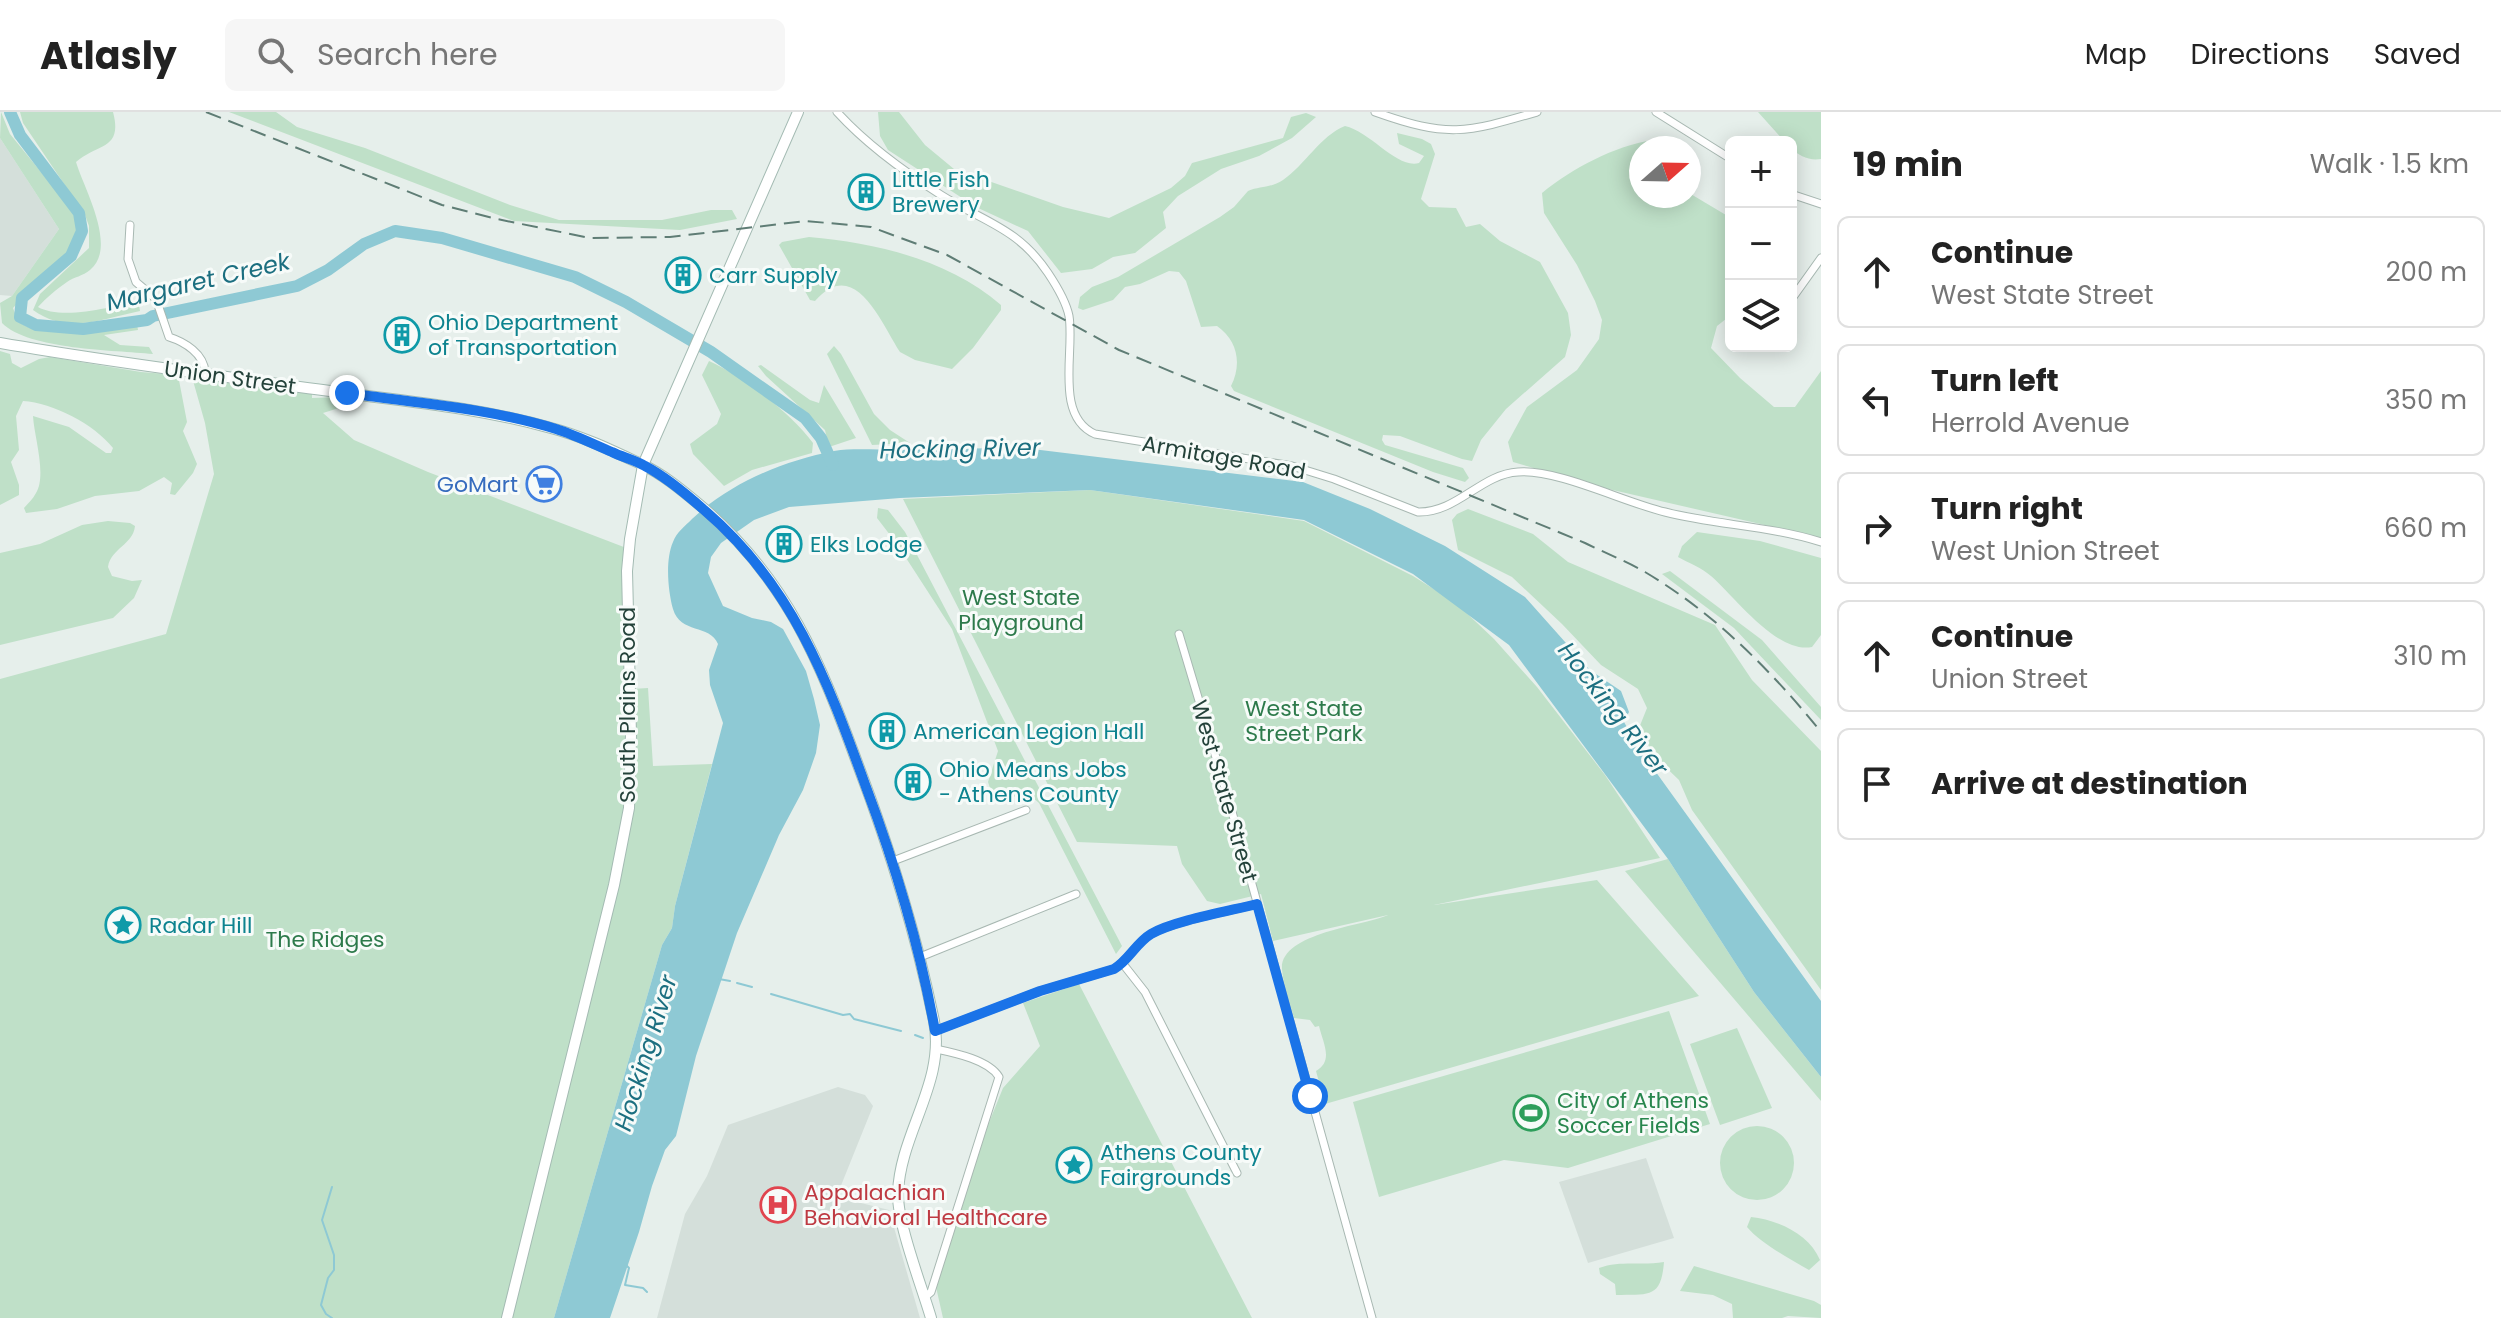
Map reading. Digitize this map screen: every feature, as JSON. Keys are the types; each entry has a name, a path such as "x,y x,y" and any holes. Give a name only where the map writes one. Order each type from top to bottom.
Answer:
{"main road":[{"name":"South Plains Road","path":"507,1318 614,885 629,808 631,735 627,571 643,465 798,112"},
{"name":"Union Street","path":"0,343 500,415 557,429 643,465 681,490 745,549 790,609 817,659 893,861 920,957 936,1049 931,1081 904,1160 898,1192 900,1210 931,1318"}],"street":[{"name":"Armitage Road","path":"837,112 896,165 943,196 1017,236 1038,259 1067,310 1071,402 1079,423 1089,431 1112,438 1292,466 1418,512 1433,511 1453,503 1501,474 1527,472 1551,476 1669,513 1821,542"},
{"path":"1375,112 1417,127 1440,131 1473,129 1537,112"},
{"path":"1656,112 1725,155"},
{"path":"1797,196 1821,204"},
{"path":"130,225 128,259 136,282 156,299 169,337 200,355 205,363 205,372"},
{"path":"1797,292 1821,258"},
{"name":"West State Street","path":"1179,634 1372,1318"},
{"path":"893,861 1026,810"},
{"path":"920,957 1076,894"},
{"path":"935,1031 1040,991 1114,969 1123,964 1143,940 1160,930 1257,904"},
{"path":"1123,964 1145,992 1237,1173"},
{"path":"925,1297 931,1292 999,1077 994,1070 969,1058 936,1049"}],"shaded area":[{"path":"0,138 59,229 12,296 0,295"},
{"name":"Appalachian Behavioral Healthcare","path":"838,1087 865,1095 873,1106 840,1188 841,1198 889,1210 920,1318 657,1318 685,1214 707,1176 728,1125"},
{"path":"1646,1158 1674,1238 1588,1263 1559,1182"}],"green space":[{"path":"1,112 10,134 72,210 76,225 69,250 13,308 17,318 32,329 61,332 137,324 138,330 104,335 120,345 149,347 153,354 51,344 15,332 2,323 0,303 12,296 59,229 0,138"},
{"path":"20,112 113,112 115,124 111,140 76,162 100,233 98,260 90,270 67,282 38,307 73,313 138,299 140,311 98,321 72,323 46,318 33,310 40,294 89,248 89,226 85,215 23,123"},
{"path":"229,112 276,112 297,127 365,148 510,205 559,220 662,220 711,210 732,210 737,219 680,230 514,221"},
{"path":"878,112 899,112 925,145 954,169 1063,207 1109,218 1171,188 1185,176 1192,163 1283,138 1291,117 1306,113 1316,117 1292,138 1259,156 1221,169 1178,196 1163,212 1166,228 1135,253 1113,257 1092,269 1061,273 1028,231 976,207 888,150 880,136"},
{"path":"1758,112 1821,112 1821,159 1808,159 1797,153 1797,136 1780,136"},
{"path":"1345,126 1364,135 1393,156 1411,163 1419,163 1424,156 1399,144 1397,133 1431,144 1435,154 1421,199 1429,207 1456,208 1466,227 1480,224 1500,241 1540,262 1568,313 1571,335 1565,357 1506,409 1481,440 1472,461 1400,436 1383,435 1385,445 1463,468 1469,478 1465,482 1433,472 1234,391 1231,386 1237,361 1234,346 1217,326 1201,327 1186,281 1179,272 1169,271 1125,287 1113,300 1083,310 1078,308 1080,297 1092,287 1118,277 1220,217 1248,191 1283,180 1328,137"},
{"path":"1629,146 1629,208 1701,208 1701,200 1725,214 1725,320 1717,326 1711,348 1774,407 1795,407 1821,371 1821,538 1604,488 1513,462 1508,442 1527,407 1577,370 1599,339 1602,320 1577,265 1544,213 1542,193 1594,159"},
{"path":"809,237 886,249 935,265 981,289 1001,305 1001,310 973,348 952,369 915,360 900,352 875,311 854,289 842,285 829,289 815,301 810,300 779,245"},
{"path":"834,346 874,414 890,430 910,443 872,445 827,354"},
{"path":"0,351 10,354 12,363 21,368 50,357 178,375 187,422 183,431 197,464 193,473 175,495 170,494 172,483 164,477 139,491 95,496 57,509 26,513 24,508 36,493 40,476 33,416 69,427 106,453 111,453 113,448 72,416 23,401 16,416 19,450 11,462 19,495 0,505"},
{"path":"709,361 766,396 804,431 813,443 812,453 752,470 724,486 693,454 690,444 717,424 721,414 702,375"},
{"path":"761,365 810,400 819,403 824,385 856,438 829,447 825,430 766,376 758,366"},
{"name":"The Ridges","path":"190,370 312,388 312,398 337,397 342,407 323,413 354,440 428,472 629,549 631,689 648,688 653,766 712,764 672,928 662,945 554,1318 0,1318 0,679 166,634 214,474 205,423"},
{"name":"West State Street Park","path":"1090,490 1304,521 1413,576 1456,603 1537,687 1605,775 1660,858 1434,905 1597,880 1699,996 1325,1104 1316,1071 1325,1062 1325,1045 1319,1026 1315,1027 1310,1020 1294,1018 1282,969 1285,957 1308,939 1388,915 1273,941 1261,894 1220,904 1207,901 1182,864 1177,846 1077,842 903,499"},
{"path":"878,508 888,510 905,532 1122,946 1116,954 1039,803 1031,796 1000,797 991,791 988,782 998,751 952,629 877,518"},
{"path":"1468,509 1533,534 1568,562 1715,625 1752,680 1821,751 1821,990 1692,810 1679,780 1655,757 1639,728 1647,708 1638,689 1601,665 1512,577 1458,550 1452,520"},
{"path":"108,521 135,526 130,538 113,555 108,567 112,576 142,580 134,598 113,618 0,645 0,553 40,544 82,525"},
{"path":"1697,532 1760,541 1821,558 1821,635 1812,647 1799,647 1771,633 1711,576 1678,557 1682,546"},
{"path":"1670,571 1762,640 1821,707 1821,720 1734,628 1662,574"},
{"path":"1668,859 1754,992 1821,1077 1821,1101 1625,871"},
{"name":"Athens County Fairgrounds","path":"1079,984 1252,1318 943,1318 936,1287 988,1125 1003,1088 1040,1046 1023,1003"},
{"name":"City of Athens Soccer Fields","path":"1669,1011 1710,1124 1568,1168 1504,1160 1379,1197 1353,1102"},
{"path":"1737,1028 1772,1108 1720,1125 1690,1044"},
{"path":"1757,1126 1778,1132 1788,1142 1794,1163 1788,1184 1778,1194 1757,1200 1736,1194 1726,1184 1720,1163 1726,1142 1736,1132"},
{"path":"1751,1217 1772,1221 1792,1230 1808,1243 1820,1260 1809,1270 1776,1250 1747,1227"},
{"path":"1664,1262 1656,1288 1637,1295 1616,1295 1615,1284 1600,1274 1599,1268 1615,1264"},
{"path":"1694,1266 1814,1301 1821,1305 1821,1318 1733,1318 1732,1304 1713,1295 1680,1291"}],"water":[{"name":"Hocking River","path":"1024,448 1303,482 1370,509 1445,546 1525,597 1590,670 1621,691 1629,712 1624,722 1640,750 1821,1001 1821,1077 1754,992 1668,859 1509,645 1413,574 1304,520 1090,490 900,498 789,507 754,520 721,543 711,557 708,573 723,606 783,629 806,671 814,699 820,725 816,753 803,790 779,835 737,933 696,1056 676,1136 665,1150 610,1318 554,1318 662,945 672,928 675,906 723,723 710,685 709,670 718,644 709,634 682,622 673,609 668,566 674,539 707,506 740,484 777,467 815,455 849,450"}],"waterway":[{"name":"Margaret Creek","path":"10,112 20,135 79,213 82,231 71,256 22,298 20,317 36,325 83,329 147,320 153,316 297,286 328,270 364,244 395,231 442,238 575,277 626,302 711,352 805,418 821,438 833,465"},
{"path":"719,979 730,981"},
{"path":"737,983 752,987"},
{"path":"771,994 901,1031"},
{"path":"915,1035 923,1038"},
{"path":"332,1187 322,1220 334,1255 334,1270 328,1278 321,1305 332,1318"},
{"path":"625,1264 629,1268 625,1285 643,1288 647,1292"}],"railway":[{"path":"206,112 442,205 590,238 670,237 806,221 871,227 947,255 1119,350 1585,543 1638,568 1718,624 1782,687 1821,732"}],"place":[{"name":"Little Fish Brewery","path":"866,192"},
{"name":"Carr Supply","path":"683,275"},
{"name":"Ohio Department of Transportation","path":"402,335"},
{"name":"GoMart","path":"544,484"},
{"name":"Elks Lodge","path":"784,544"},
{"name":"American Legion Hall","path":"887,731"},
{"name":"Ohio Means Jobs - Athens County","path":"913,782"},
{"name":"Radar Hill","path":"123,925"},
{"name":"City of Athens Soccer Fields","path":"1531,1113"},
{"name":"Athens County Fairgrounds","path":"1074,1165"},
{"name":"Appalachian Behavioral Healthcare","path":"778,1205"}],"route":[{"path":"347,393 500,415 557,429 658,474 714,518 745,549 793,614 834,700 908,907 935,1031 1040,991 1114,969 1123,964 1143,940 1160,930 1257,904 1310,1096"}],"park label":[{"name":"West State Playground","path":"1021,610"}]}
